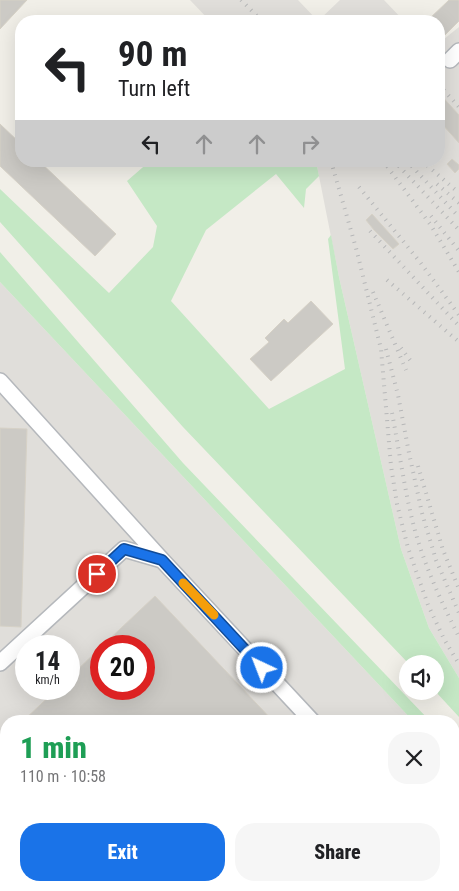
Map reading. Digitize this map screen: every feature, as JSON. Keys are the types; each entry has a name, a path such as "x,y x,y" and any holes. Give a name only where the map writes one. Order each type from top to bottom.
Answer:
{"lane":[{"path":"0,381 162,560 306,715"},
{"path":"0,662 124,549 162,560"}],"shaded area":[{"path":"190,0 298,0 312,15 204,15"},
{"path":"340,0 384,0 398,15 324,15"},
{"path":"459,27 459,678 429,628 401,549 339,277 317,167 445,167 445,38"},
{"path":"0,282 407,715 0,715"}],"green space":[{"path":"143,167 317,167 319,176 306,189 304,208 276,174 206,230 171,301 269,409 345,369 328,239 331,235 401,549 429,628 459,678 459,715 443,700 444,655 400,655 183,427 0,222 0,189 109,293 153,247 157,226 127,181"},
{"path":"0,252 183,463 399,689 399,700 410,700 424,715 407,715 0,282"}],"building":[{"path":"0,0 27,0 0,29"},
{"path":"449,0 459,1 459,21 445,35 445,15 433,15"},
{"path":"445,100 459,115 459,143 445,127"},
{"path":"0,124 15,138 15,167 45,167 116,234 95,256 0,166"},
{"path":"452,159 459,165 459,169 455,173 447,164"},
{"path":"372,214 399,244 393,249 366,220"},
{"path":"311,301 333,324 271,381 250,359 269,342 265,338 284,319 288,323"},
{"path":"0,428 27,429 21,627 0,626"},
{"path":"155,596 267,715 29,715 45,700 80,700 80,667 90,658 90,700 155,700 155,635 114,635"}],"railway":[{"path":"241,0 256,15"},
{"path":"445,92 459,107"},
{"path":"333,167 356,248 381,349 391,466 397,504 408,548 428,605 444,639 459,664"},
{"path":"387,167 430,224 459,272"},
{"path":"400,167 459,230"},
{"path":"413,167 459,217"},
{"path":"429,167 459,193"},
{"path":"437,184 459,203"},
{"path":"359,187 420,262 459,315"},
{"path":"431,216 459,251"},
{"path":"370,231 459,326"},
{"path":"387,280 459,342"},
{"path":"373,292 406,370"},
{"path":"401,348 413,364"},
{"path":"386,349 398,395 422,513 436,560 459,613"},
{"path":"392,413 407,496 417,538 433,582 459,637"},
{"path":"418,466 443,550 459,589"}],"slow traffic":[{"path":"183,583 214,615"}],"route":[{"path":"97,574 124,549 162,560 262,668"}]}
